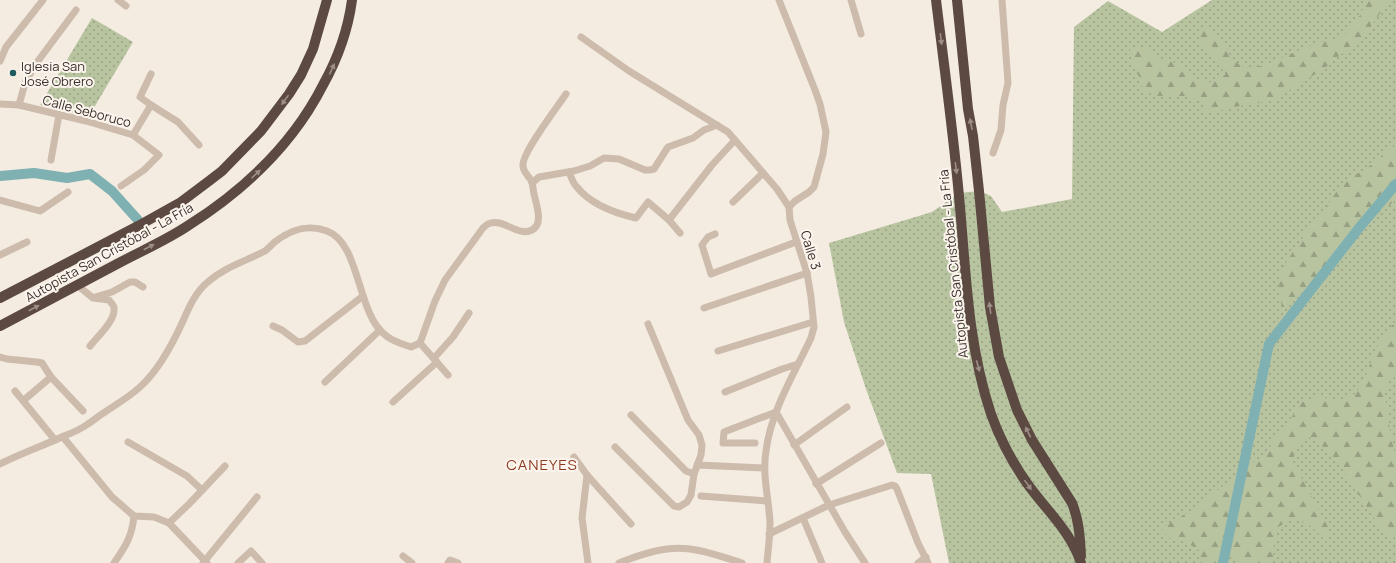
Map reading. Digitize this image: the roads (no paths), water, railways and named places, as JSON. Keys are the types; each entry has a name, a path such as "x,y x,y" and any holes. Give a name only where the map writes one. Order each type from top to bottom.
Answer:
{"highway":[{"name":"Autopista San Cristóbal - La Fría","path":"0,298 175,205 222,171 261,131 289,94 301,75 313,49 327,0"},
{"name":"Autopista San Cristóbal - La Fría","path":"0,326 188,226 221,204 268,162 284,145 308,112 330,74 343,42 349,20 352,0"},
{"name":"Autopista San Cristóbal - La Fría","path":"936,0 959,193 970,322 976,361 992,415 1012,461 1028,486 1064,529 1072,541 1081,562"},
{"name":"Autopista San Cristóbal - La Fría","path":"957,0 968,110 973,136 990,307 998,357 1017,410 1032,440 1072,503 1076,513 1080,537 1081,562"}],"street":[{"path":"0,61 6,48 34,13 42,0"},
{"path":"118,0 126,6"},
{"path":"779,0 820,104 826,132 823,154 814,187 789,207"},
{"path":"851,0 861,34"},
{"path":"993,153 1001,130 1003,105 1008,83 1002,0"},
{"path":"19,106 25,83 35,65 76,10"},
{"name":"Calle 3","path":"581,37 629,71 728,132 777,189 789,207 790,220 807,273 813,322 811,338 776,412 769,432 764,468 770,523 767,563"},
{"path":"150,74 140,97 178,122 199,145"},
{"path":"0,464 88,425 129,396 141,386 160,364 189,308 197,295 209,281 231,267 265,251 288,232 298,229 309,227 334,234 348,255 355,270 372,319 380,330 384,335 399,343 411,347 420,343 444,280 483,228 491,222 499,223 524,232 532,230 537,225 539,219 532,183 523,168 523,161 540,130 566,94"},
{"name":"Calle Seboruco","path":"0,104 19,106 86,121 133,136 159,155 144,170 121,186"},
{"path":"133,136 151,105"},
{"path":"51,160 59,115"},
{"path":"532,183 539,177 569,172 590,166 604,158 619,159 645,170 654,169 668,147 693,138 704,130 717,125"},
{"path":"669,220 712,165 735,140"},
{"path":"569,172 575,185 589,200 621,214 636,218 648,202 669,220 680,232"},
{"path":"733,202 763,172"},
{"path":"0,200 40,211 68,192"},
{"path":"715,234 708,237 702,244 711,274 796,242"},
{"path":"0,255 27,242"},
{"path":"704,308 807,273"},
{"path":"93,298 112,292 130,282 136,282 143,287"},
{"path":"77,285 93,298 109,300 113,305 114,312 109,324 90,346"},
{"path":"273,326 282,330 298,342 305,341 363,296"},
{"path":"393,402 435,360 469,313"},
{"path":"718,351 813,322"},
{"path":"615,447 665,499 675,507 683,506 690,498 694,474 702,450 702,442 688,420 648,324"},
{"path":"325,382 380,330"},
{"path":"420,343 448,375"},
{"path":"0,358 42,363 51,377 83,411"},
{"path":"725,392 798,364"},
{"path":"24,400 51,377"},
{"path":"15,390 55,440"},
{"path":"794,445 847,407"},
{"path":"755,443 723,443 724,432 776,412 816,484 865,563"},
{"path":"631,415 686,471 694,474"},
{"path":"63,437 112,497 134,516 154,517 169,523 205,562 257,496"},
{"path":"128,442 187,476 202,490"},
{"path":"816,484 881,443"},
{"path":"574,457 587,475 631,524"},
{"path":"698,465 764,468"},
{"path":"169,523 225,466"},
{"path":"587,475 582,518 588,563"},
{"path":"769,534 829,505 892,485 895,486 918,543 927,560 918,563"},
{"path":"700,496 767,501"},
{"path":"114,563 125,548 133,526 134,516"},
{"path":"803,518 822,563"},
{"path":"619,563 639,559 668,548 690,549 742,563"},
{"path":"238,563 251,551 262,563"},
{"path":"403,556 412,563"},
{"path":"448,563 450,560 458,563"}],"waterway":[{"path":"0,176 34,173 67,178 90,174 112,191 138,220"},
{"path":"1223,563 1269,344 1359,228 1396,184"}],"place":[{"name":"Iglesia San José Obrero","path":"13,73"}],"district":[{"name":"CANEYES","path":"542,464"}]}
